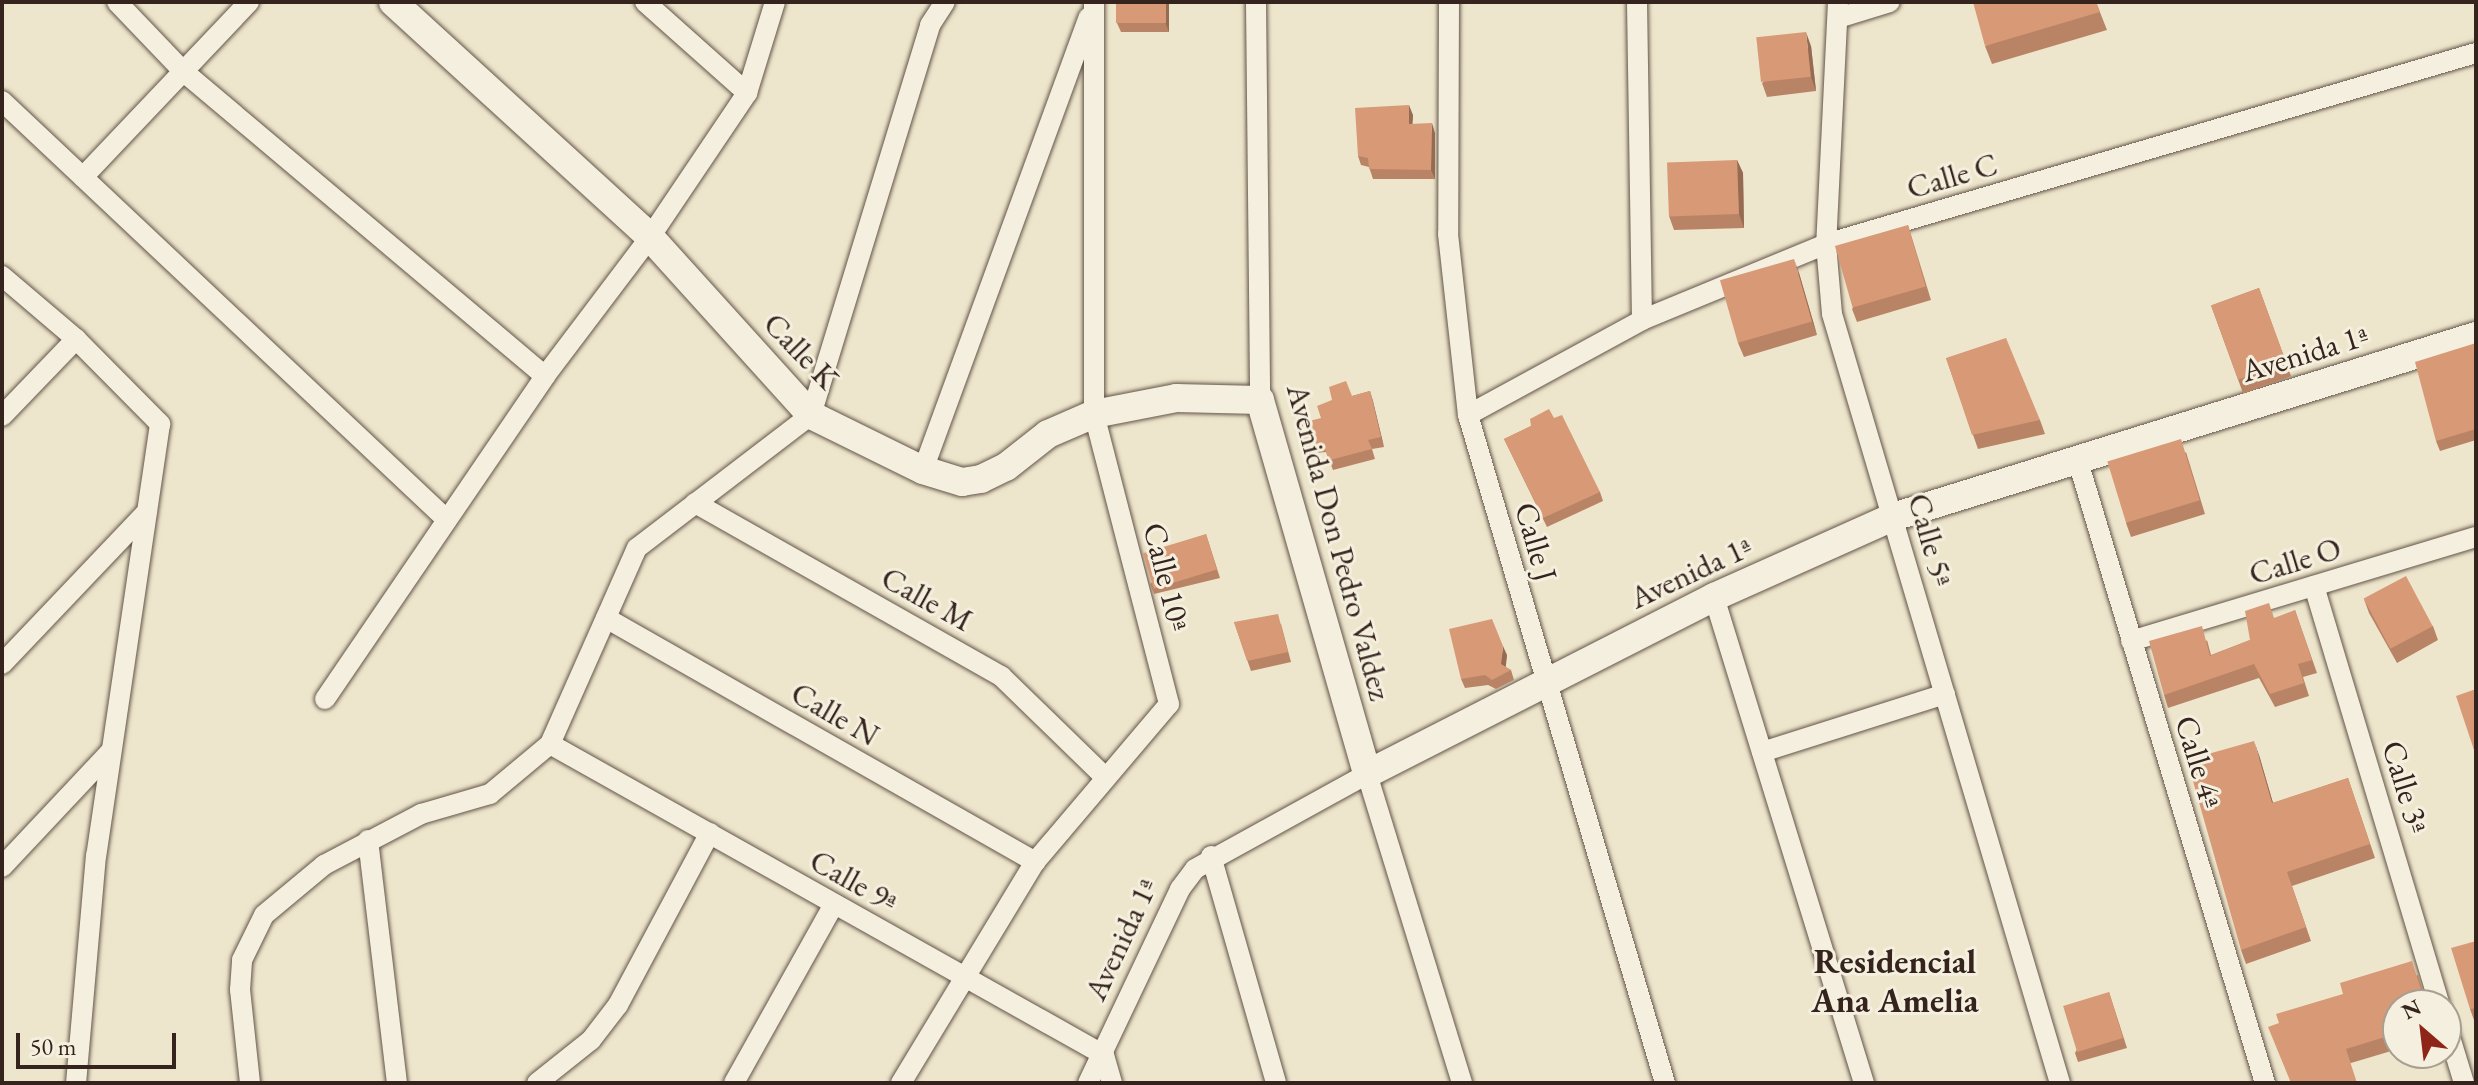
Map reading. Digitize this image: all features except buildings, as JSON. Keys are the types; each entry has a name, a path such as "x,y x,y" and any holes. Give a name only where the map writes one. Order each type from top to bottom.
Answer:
{"street":[{"path":"117,2 184,72 545,376"},
{"path":"83,177 249,2"},
{"name":"Calle K","path":"393,2 650,237 811,415 923,470 962,482 981,479 1048,434 1094,414 1176,398 1260,400"},
{"path":"645,2 747,93"},
{"path":"325,699 445,518 545,376 650,237 747,93 775,2"},
{"path":"250,1083 240,990 250,936 281,898 368,840 421,814 490,794 550,744 637,548 811,415 930,25 945,2"},
{"path":"923,470 1094,2"},
{"name":"Calle 10ª","path":"901,1083 1035,862 1169,704 1094,414 1094,2"},
{"name":"Avenida Don Pedro Valdez","path":"1256,2 1260,400 1367,774 1462,1083"},
{"name":"Calle J","path":"1449,2 1448,234 1468,415 1665,1083"},
{"path":"1637,2 1642,320"},
{"path":"1838,10 1890,2"},
{"name":"Calle 5ª","path":"1838,10 1826,244 1836,332 2060,1083"},
{"name":"Calle C","path":"1468,415 1642,320 1826,244 2476,53"},
{"path":"2,101 445,518"},
{"path":"2,276 76,339 160,424 96,855 76,1083"},
{"name":"Avenida 1ª","path":"1088,1083 1104,1055 1180,889 1211,856 1545,681 1714,597 1893,517 2476,336"},
{"path":"2,416 76,339"},
{"name":"Calle 4ª","path":"2077,458 2265,1083"},
{"name":"Calle M","path":"695,503 1001,676 1106,778"},
{"path":"2,664 147,512"},
{"name":"Calle O","path":"2131,641 2476,537"},
{"name":"Calle 3ª","path":"2314,586 2435,989"},
{"path":"1714,597 1864,1083"},
{"name":"Calle N","path":"606,618 1035,862"},
{"path":"1762,752 1945,694"},
{"name":"Calle 9ª","path":"550,744 1104,1055"},
{"path":"2,867 111,751"},
{"path":"537,1083 591,1040 618,1005 710,833"},
{"path":"368,840 397,1083"},
{"path":"1211,856 1276,1083"},
{"path":"734,1083 834,904"},
{"path":"1104,1055 1112,1083"}],"district":[{"name":"Residencial Ana Amelia","path":"1895,980"}]}
